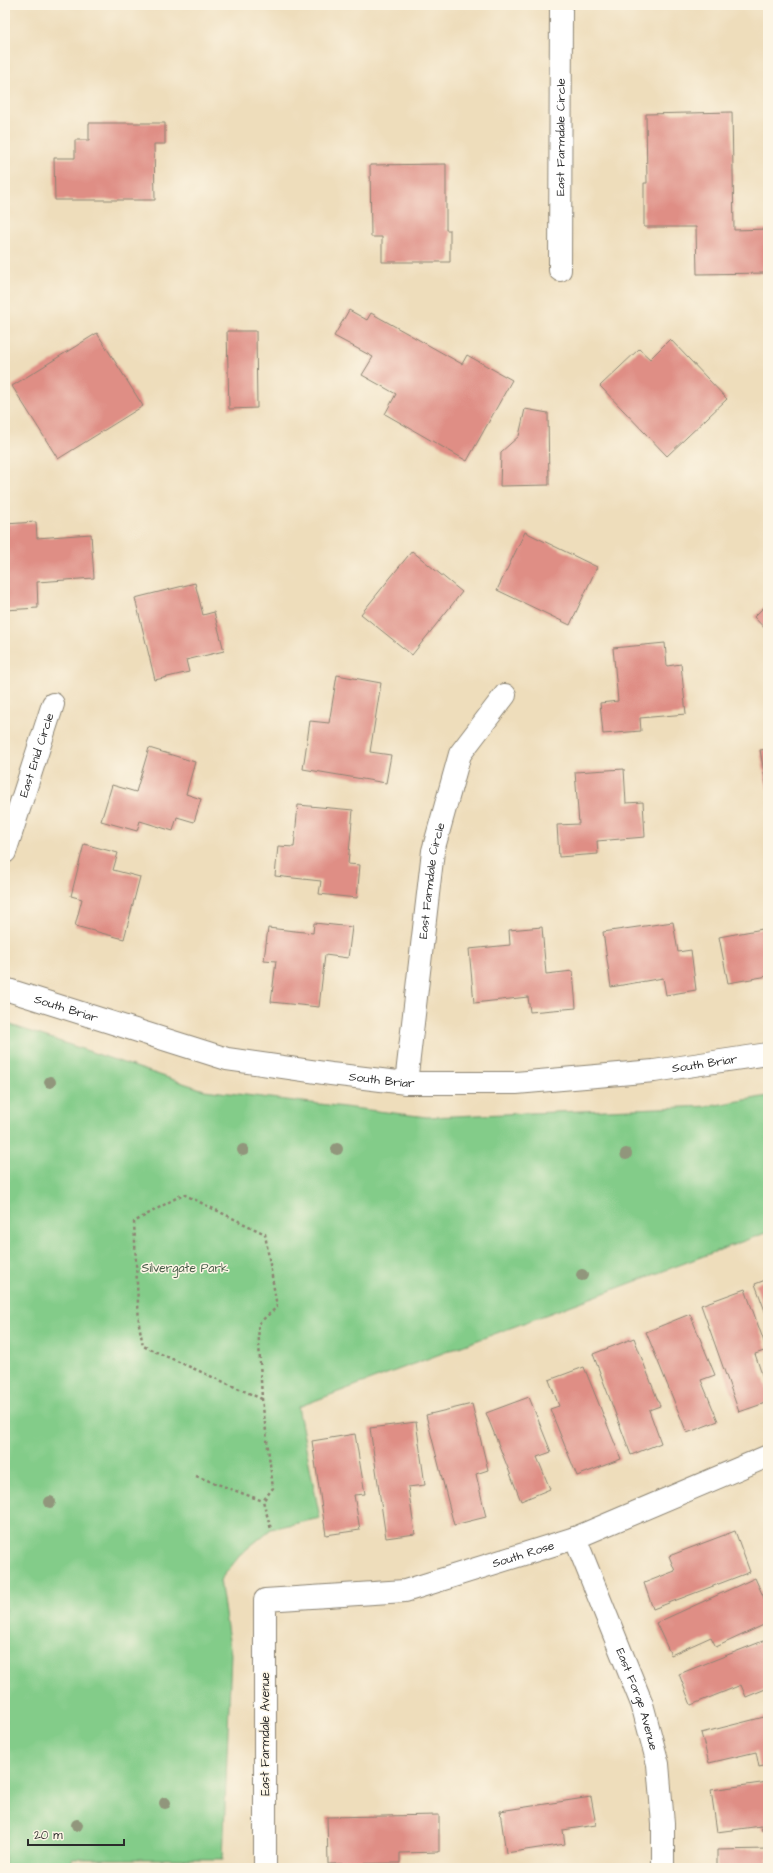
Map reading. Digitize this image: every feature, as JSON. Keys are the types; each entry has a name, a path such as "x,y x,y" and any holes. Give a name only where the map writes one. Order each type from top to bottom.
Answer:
{"street":[{"name":"East Farmdale Circle","path":"560,270 562,5"},
{"name":"East Farmdale Circle","path":"406,1083 433,851 460,754 505,695"},
{"name":"East Enid Circle","path":"5,852 53,704"},
{"name":"South Briar","path":"5,989 227,1059 406,1083 516,1083 654,1071 768,1054"},
{"name":"South Rose","path":"265,1600 405,1591 575,1538 768,1456"},
{"name":"East Forge Avenue","path":"575,1538 642,1704 658,1764 663,1824 663,1868"},
{"name":"East Farmdale Avenue","path":"265,1600 265,1868"}],"path":[{"path":"262,1399 143,1346 139,1324 134,1222 183,1194 265,1234 277,1308 258,1324 262,1399 273,1488 263,1501"},
{"path":"196,1476 263,1501"},
{"path":"263,1501 271,1529"}],"green space":[{"name":"Silvergate Park","path":"5,1023 204,1090 427,1117 710,1106 768,1096 768,1232 298,1407 320,1518 271,1529 242,1553 220,1580 231,1654 223,1859 72,1859 72,1868 5,1868"}],"building":[{"path":"732,112 734,230 768,229 768,273 697,274 696,227 644,227 644,183 647,183 646,114"},
{"path":"89,123 165,123 165,144 154,144 155,200 55,200 54,158 75,158 75,140 89,140"},
{"path":"446,164 446,230 450,230 450,262 382,262 382,237 371,237 370,165"},
{"path":"349,310 367,320 371,313 462,364 467,355 512,380 467,461 385,414 396,394 362,375 373,357 334,336"},
{"path":"227,331 256,331 257,408 229,409"},
{"path":"97,333 143,406 58,459 12,386"},
{"path":"670,339 727,399 667,456 600,386 639,349 650,359"},
{"path":"525,409 548,413 549,485 500,486 501,452 519,436"},
{"path":"36,522 37,538 91,534 94,578 37,582 38,608 5,610 5,524"},
{"path":"525,532 597,567 570,625 497,590"},
{"path":"412,551 462,592 412,655 361,614"},
{"path":"195,583 203,615 214,612 224,651 186,660 189,672 155,680 135,598"},
{"path":"768,603 768,632 754,617"},
{"path":"665,643 667,666 681,664 686,714 640,718 641,731 603,734 600,703 618,701 613,648"},
{"path":"337,675 381,683 370,752 391,755 386,783 303,769 310,721 329,723"},
{"path":"149,748 195,762 186,794 201,799 194,822 177,817 173,831 140,821 137,831 101,821 112,785 136,792"},
{"path":"768,749 768,789 767,789 760,750"},
{"path":"624,769 626,803 643,802 645,837 597,841 598,854 559,857 557,825 579,824 575,772"},
{"path":"298,805 353,810 348,864 360,865 357,898 319,894 321,881 275,876 278,846 294,847"},
{"path":"84,844 118,853 113,870 140,877 124,939 75,926 82,899 71,896"},
{"path":"673,922 678,952 691,950 696,990 666,995 663,978 611,987 603,932"},
{"path":"314,923 352,927 348,958 325,955 319,1007 271,1002 276,961 264,960 268,928 313,933"},
{"path":"542,927 546,974 573,971 576,1008 530,1012 528,997 474,1003 469,949 510,945 509,930"},
{"path":"768,928 768,976 728,983 719,937"},
{"path":"768,1279 768,1319 755,1284"},
{"path":"745,1289 767,1350 755,1354 768,1392 768,1402 739,1412 701,1305"},
{"path":"690,1314 715,1375 701,1380 718,1421 687,1433 646,1332"},
{"path":"634,1338 660,1406 649,1410 661,1443 631,1455 593,1354"},
{"path":"584,1367 621,1459 577,1476 550,1409 559,1406 549,1380"},
{"path":"529,1397 551,1452 537,1457 550,1489 521,1501 486,1413"},
{"path":"472,1404 488,1470 476,1474 486,1517 454,1525 426,1415"},
{"path":"416,1422 425,1485 408,1487 415,1534 386,1538 370,1428"},
{"path":"355,1434 365,1494 354,1495 360,1530 326,1535 312,1441"},
{"path":"735,1531 750,1572 653,1609 644,1583 675,1571 669,1556"},
{"path":"755,1578 768,1607 768,1623 716,1647 711,1637 671,1655 656,1623"},
{"path":"768,1639 768,1688 746,1697 741,1685 691,1705 679,1674"},
{"path":"768,1716 768,1765 759,1767 756,1752 709,1763 701,1733"},
{"path":"768,1782 768,1830 762,1831 761,1826 717,1832 711,1790"},
{"path":"591,1797 596,1825 563,1830 565,1844 506,1853 500,1811"},
{"path":"439,1815 439,1852 400,1853 400,1863 328,1864 327,1817"},
{"path":"768,1849 768,1868 717,1868 717,1850"}]}
